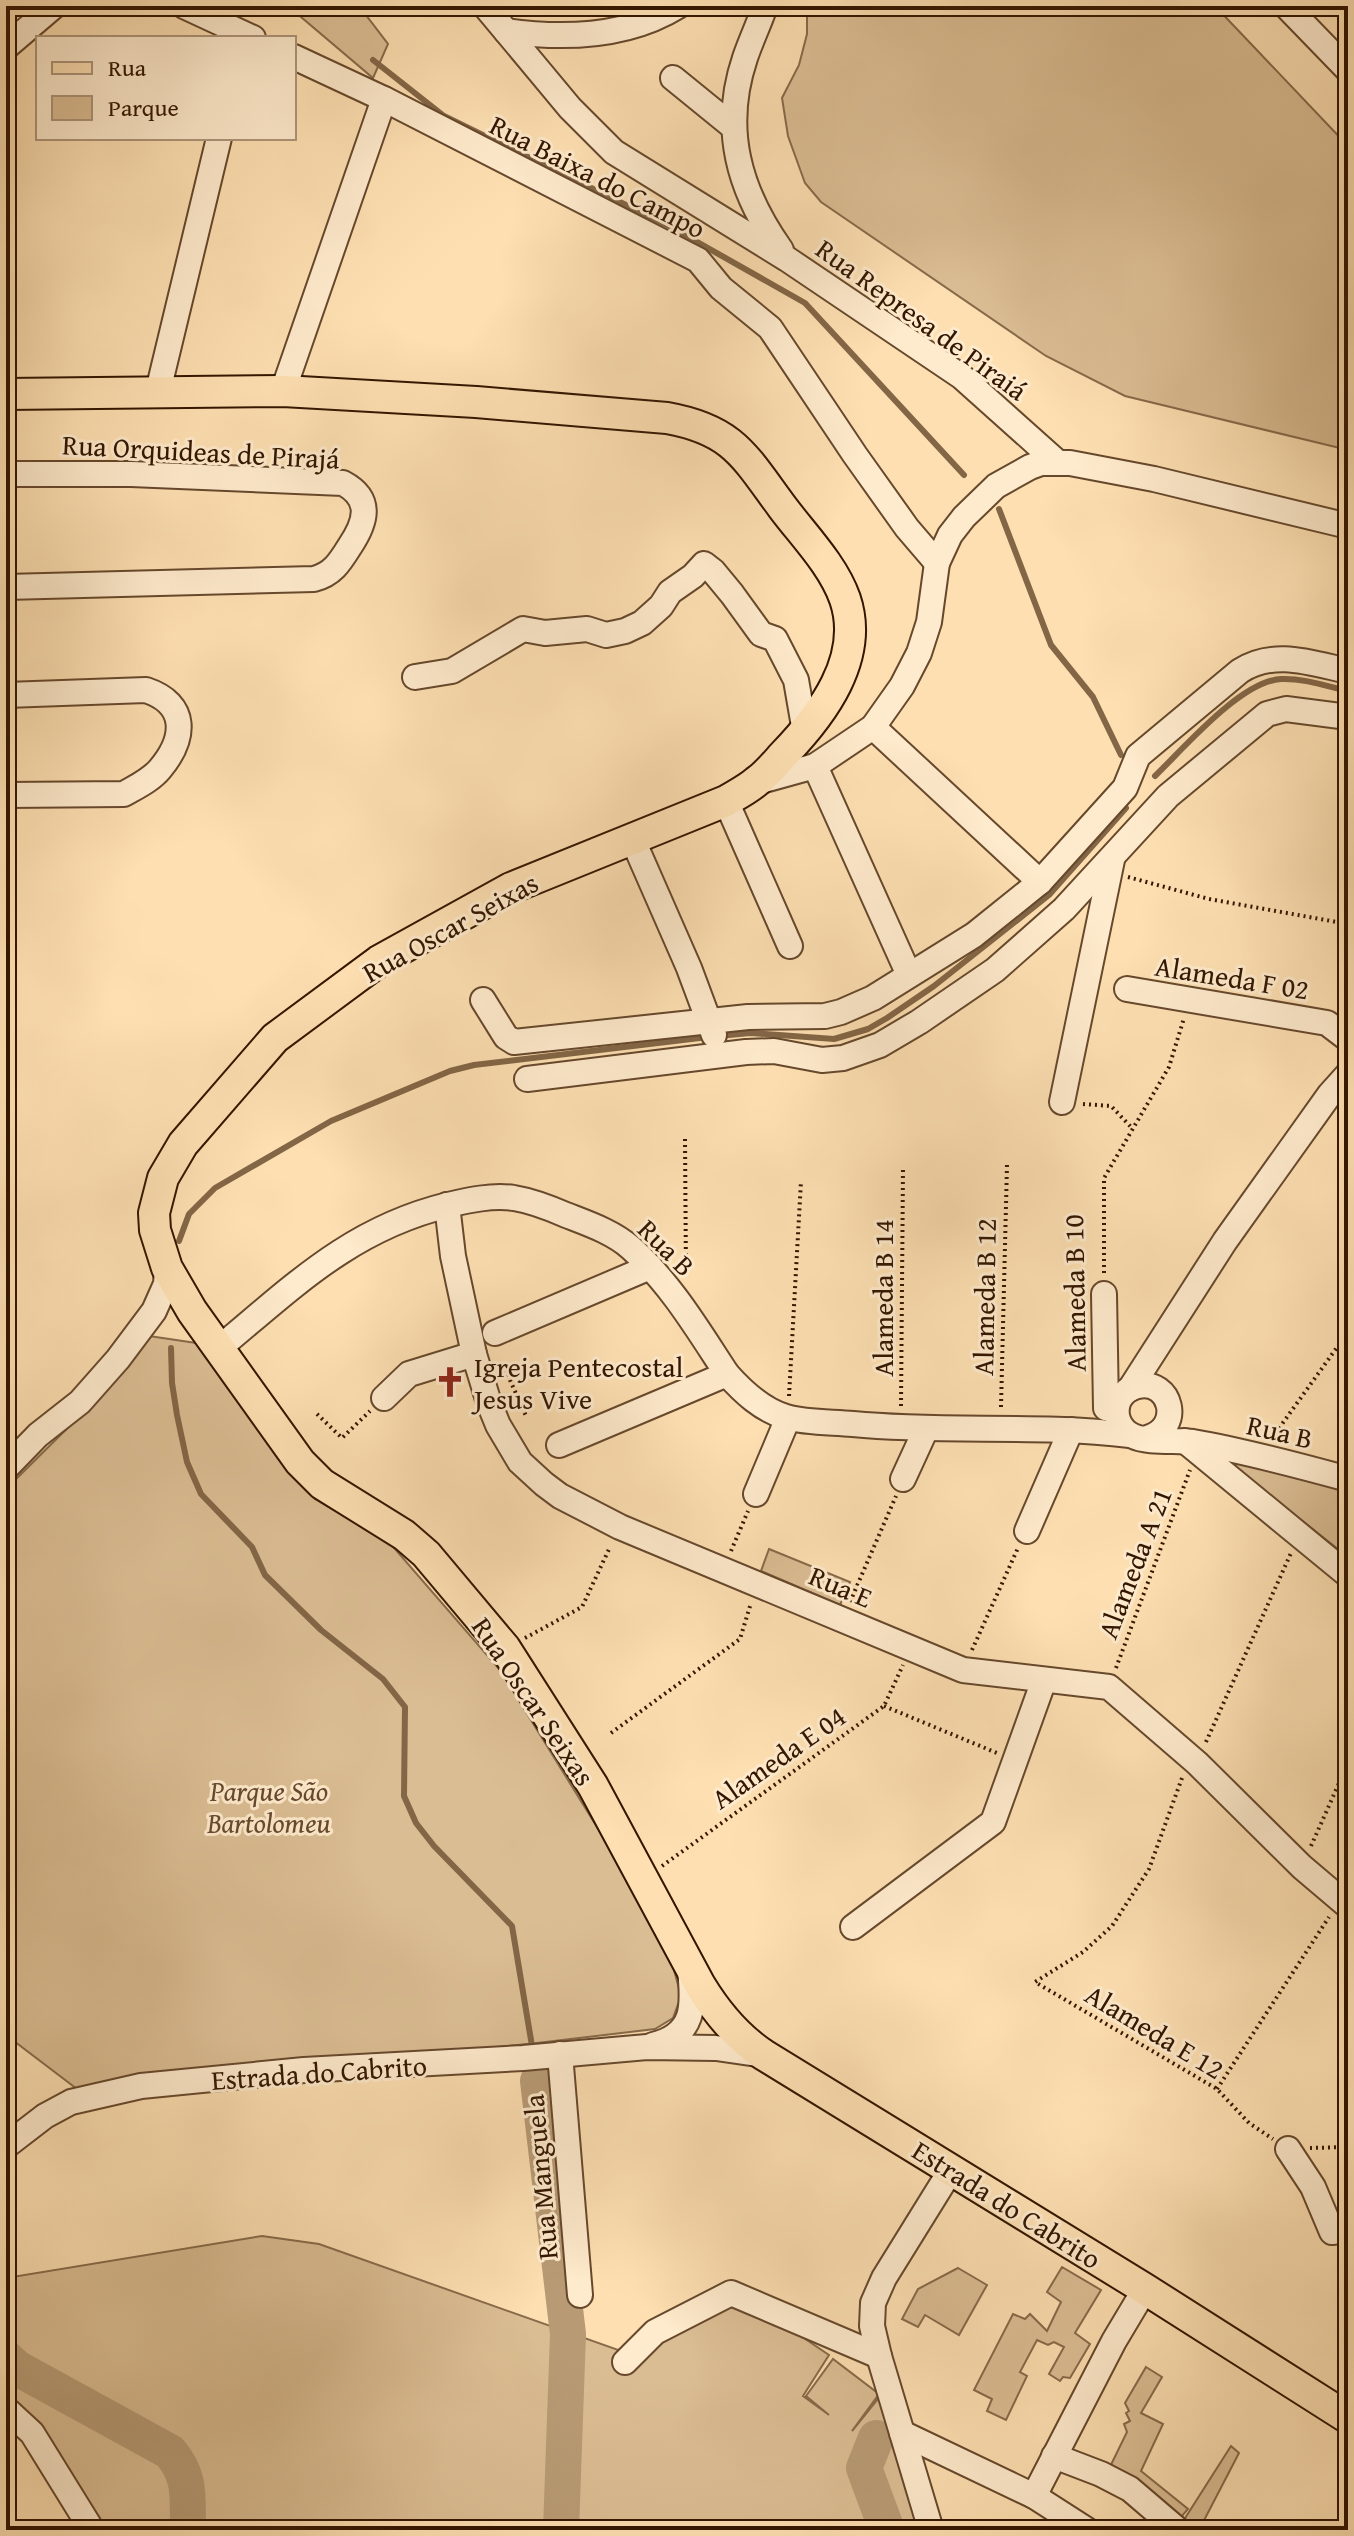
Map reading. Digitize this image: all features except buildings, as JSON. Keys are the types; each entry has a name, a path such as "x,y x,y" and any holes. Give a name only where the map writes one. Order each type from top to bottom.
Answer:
{"main road":[{"name":"Rua Oscar Seixas","path":"6,394 283,391 476,402 689,422 724,437 745,457 835,578 847,608 850,636 834,689 805,732 757,782 726,801 511,888 397,950 275,1038 183,1144 163,1178 154,1213 155,1230 167,1268 192,1311 305,1468 322,1484 404,1535 505,1648 593,1786 689,1966 724,2019 764,2055"},
{"name":"Estrada do Cabrito","path":"764,2055 1348,2418"}],"street":[{"path":"6,47 54,6"},
{"path":"184,6 249,36"},
{"name":"Rua Represa de Piraiá","path":"485,6 570,108 614,152 787,259 962,377 1057,462"},
{"path":"506,31 565,35 607,31 648,21 678,6"},
{"name":"Rua Represa de Piraiá","path":"765,6 744,59 732,126 737,159 748,194 764,226 787,259"},
{"path":"1286,6 1348,70"},
{"name":"Rua Baixa do Campo","path":"296,58 384,99 698,260 721,288 770,328 855,455 907,528 937,563"},
{"path":"673,78 732,126"},
{"path":"283,391 384,99"},
{"path":"158,391 219,140"},
{"path":"757,782 815,766 873,727 902,686 919,653 929,622 937,563 950,535 996,486 1030,467 1057,462 1154,479 1348,526"},
{"name":"Rua Orquideas de Pirajá","path":"6,474 131,474 343,483 361,498 364,512 362,528 338,565 325,576 314,579 6,587"},
{"path":"415,677 452,671 523,629 545,633 587,629 606,635 625,631 642,623 661,606 670,592 704,564 732,594 761,634 775,639 796,680 805,732"},
{"path":"527,1079 713,1038 748,1017 825,1016 873,998 974,935 1040,882 1120,794 1142,751 1250,665 1281,658 1348,671"},
{"path":"6,695 146,690 158,694 173,706 180,720 178,734 160,770 124,794 6,795"},
{"path":"483,1000 506,1037 514,1042 713,1038 811,1058 856,1055 919,1022 995,970 1064,909 1118,868 1168,796 1258,721 1276,710 1295,709 1348,717"},
{"path":"873,727 1040,882"},
{"path":"815,766 909,975"},
{"path":"1130,776 1135,793 1140,798 1154,801 1168,796"},
{"path":"726,801 790,946"},
{"path":"632,838 689,968 713,1038"},
{"path":"1062,1102 1118,868"},
{"name":"Alameda F 02","path":"1127,989 1327,1023 1348,1039"},
{"path":"1166,1332 1161,1364 1169,1406 1166,1425 1155,1436 1139,1437 1118,1421 1119,1397 1234,1229 1330,1094 1348,1074"},
{"name":"Rua B","path":"218,1349 311,1270 354,1241 409,1216 447,1205 496,1197 513,1198 547,1207 618,1238 650,1267 686,1311 727,1374 760,1404 788,1418 913,1429 1071,1430 1139,1437 1259,1456 1348,1479"},
{"name":"Rua E","path":"447,1205 453,1256 474,1354 498,1425 520,1462 560,1496 620,1527 963,1670 1109,1687"},
{"path":"495,1333 650,1267"},
{"path":"6,1468 38,1435 80,1402 118,1359 154,1311 166,1284 167,1268"},
{"name":"Alameda B 10","path":"1104,1294 1119,1397"},
{"path":"154,1311 192,1311"},
{"path":"375,1406 409,1374 474,1354"},
{"path":"559,1445 727,1374"},
{"path":"1027,1531 1071,1430 1119,1397 1147,1385 1163,1394 1191,1447 1348,1575"},
{"path":"756,1494 788,1418"},
{"path":"903,1479 913,1429"},
{"path":"853,1927 993,1822 1044,1680"},
{"path":"1109,1687 1193,1760 1344,1904"},
{"name":"Estrada do Cabrito","path":"647,2047 672,2038 686,2023 693,2005 689,1966"},
{"name":"Estrada do Cabrito","path":"6,2146 45,2116 71,2102 141,2086 304,2070 523,2058 647,2047 716,2048 764,2055"},
{"name":"Rua Manguela","path":"557,2054 580,2295"},
{"path":"1288,2149 1313,2187 1332,2232 1348,2230"},
{"path":"931,2530 879,2356 872,2326 873,2303 884,2278 951,2170"},
{"path":"1034,2496 1114,2341 1145,2289"},
{"path":"625,2362 655,2332 731,2293 879,2356"},
{"path":"6,2409 32,2433 92,2530"},
{"path":"902,2433 1034,2496 1087,2530"},
{"path":"1054,2456 1130,2489 1178,2530"}],"path":[{"path":"1118,868 1209,899 1348,924"},
{"path":"1062,1102 1111,1106 1131,1127 1169,1067 1188,1000"},
{"name":"Alameda B 10","path":"1104,1294 1104,1178 1131,1127"},
{"path":"685,1139 686,1311"},
{"name":"Alameda B 12","path":"1001,1430 1007,1165"},
{"name":"Alameda B 14","path":"903,1168 913,1429"},
{"path":"788,1418 801,1181"},
{"path":"1259,1456 1348,1332"},
{"path":"505,1369 526,1416"},
{"path":"317,1414 342,1438 375,1406"},
{"name":"Alameda A 21","path":"1109,1687 1191,1447"},
{"path":"847,1608 903,1479"},
{"path":"727,1559 756,1494"},
{"path":"505,1648 582,1607 620,1527"},
{"path":"1193,1760 1300,1535"},
{"path":"971,1652 1010,1567"},
{"path":"611,1733 740,1639 757,1583"},
{"name":"Alameda E 04","path":"644,1879 884,1706 911,1648"},
{"path":"884,1706 1015,1760"},
{"name":"Alameda E 12","path":"1193,1760 1149,1869 1112,1926 1083,1952 1035,1982 1217,2089 1249,2123 1288,2149"},
{"path":"1302,1867 1348,1763"},
{"path":"1217,2089 1344,1904"},
{"path":"1288,2149 1348,2147"}],"green space":[{"path":"288,6 359,6 388,44 373,78"},
{"path":"807,6 1215,6 1348,146 1348,450 1125,396 1046,356 821,202 805,183 788,136 782,98 799,65 807,34"},
{"name":"Parque São Bartolomeu","path":"149,1336 196,1343 315,1499 389,1542 500,1670 605,1840 671,1959 681,1996 673,2018 655,2029 77,2089 6,2035 6,1489 114,1382"},
{"path":"1226,1461 1348,1488 1348,1557"},
{"path":"769,1549 850,1582 840,1605 761,1571"},
{"path":"262,2236 319,2244 618,2350 727,2286 829,2355 803,2396 829,2415 806,2396 833,2359 879,2394 852,2431 881,2395 921,2530 104,2530 47,2437 6,2401 6,2278"},
{"path":"1062,2267 1101,2290 1075,2333 1090,2344 1070,2378 1063,2377 1060,2381 1049,2374 1064,2347 1037,2340 1020,2372 1027,2376 1006,2420 987,2411 992,2399 974,2390 1013,2314 1025,2319 1030,2314 1047,2331 1061,2302 1047,2292"},
{"path":"958,2268 987,2285 959,2335 925,2315 918,2327 902,2319 918,2289"},
{"path":"1146,2367 1162,2377 1141,2413 1163,2424 1141,2471 1188,2509 1176,2523 1106,2475 1127,2432 1124,2424 1130,2421 1125,2403"},
{"path":"1231,2446 1239,2453 1199,2530 1193,2530 1182,2523"}],"waterway":[{"path":"373,60 444,116 669,226 805,303 964,475"},
{"path":"999,509 1051,645 1093,697 1121,755"},
{"path":"1155,776 1231,703 1265,683 1281,679 1298,680 1348,691"},
{"path":"719,1036 750,1033 834,1039 868,1029 934,986 1049,895 1126,808"},
{"path":"179,1241 189,1214 215,1188 331,1121 450,1071 474,1065 708,1037"},
{"path":"171,1348 177,1415 187,1462 201,1494 252,1547 265,1575 321,1630 383,1679 405,1707 404,1796 416,1823 434,1846 512,1926 533,2052"},
{"path":"535,2063 538,2081"},
{"path":"538,2081 568,2334 561,2530"},
{"path":"6,2358 17,2368 170,2452 185,2480 188,2530"},
{"path":"876,2438 864,2468 887,2530"}],"place":[{"name":"Igreja Pentecostal Jesus Vive","path":"450,1382"}]}
